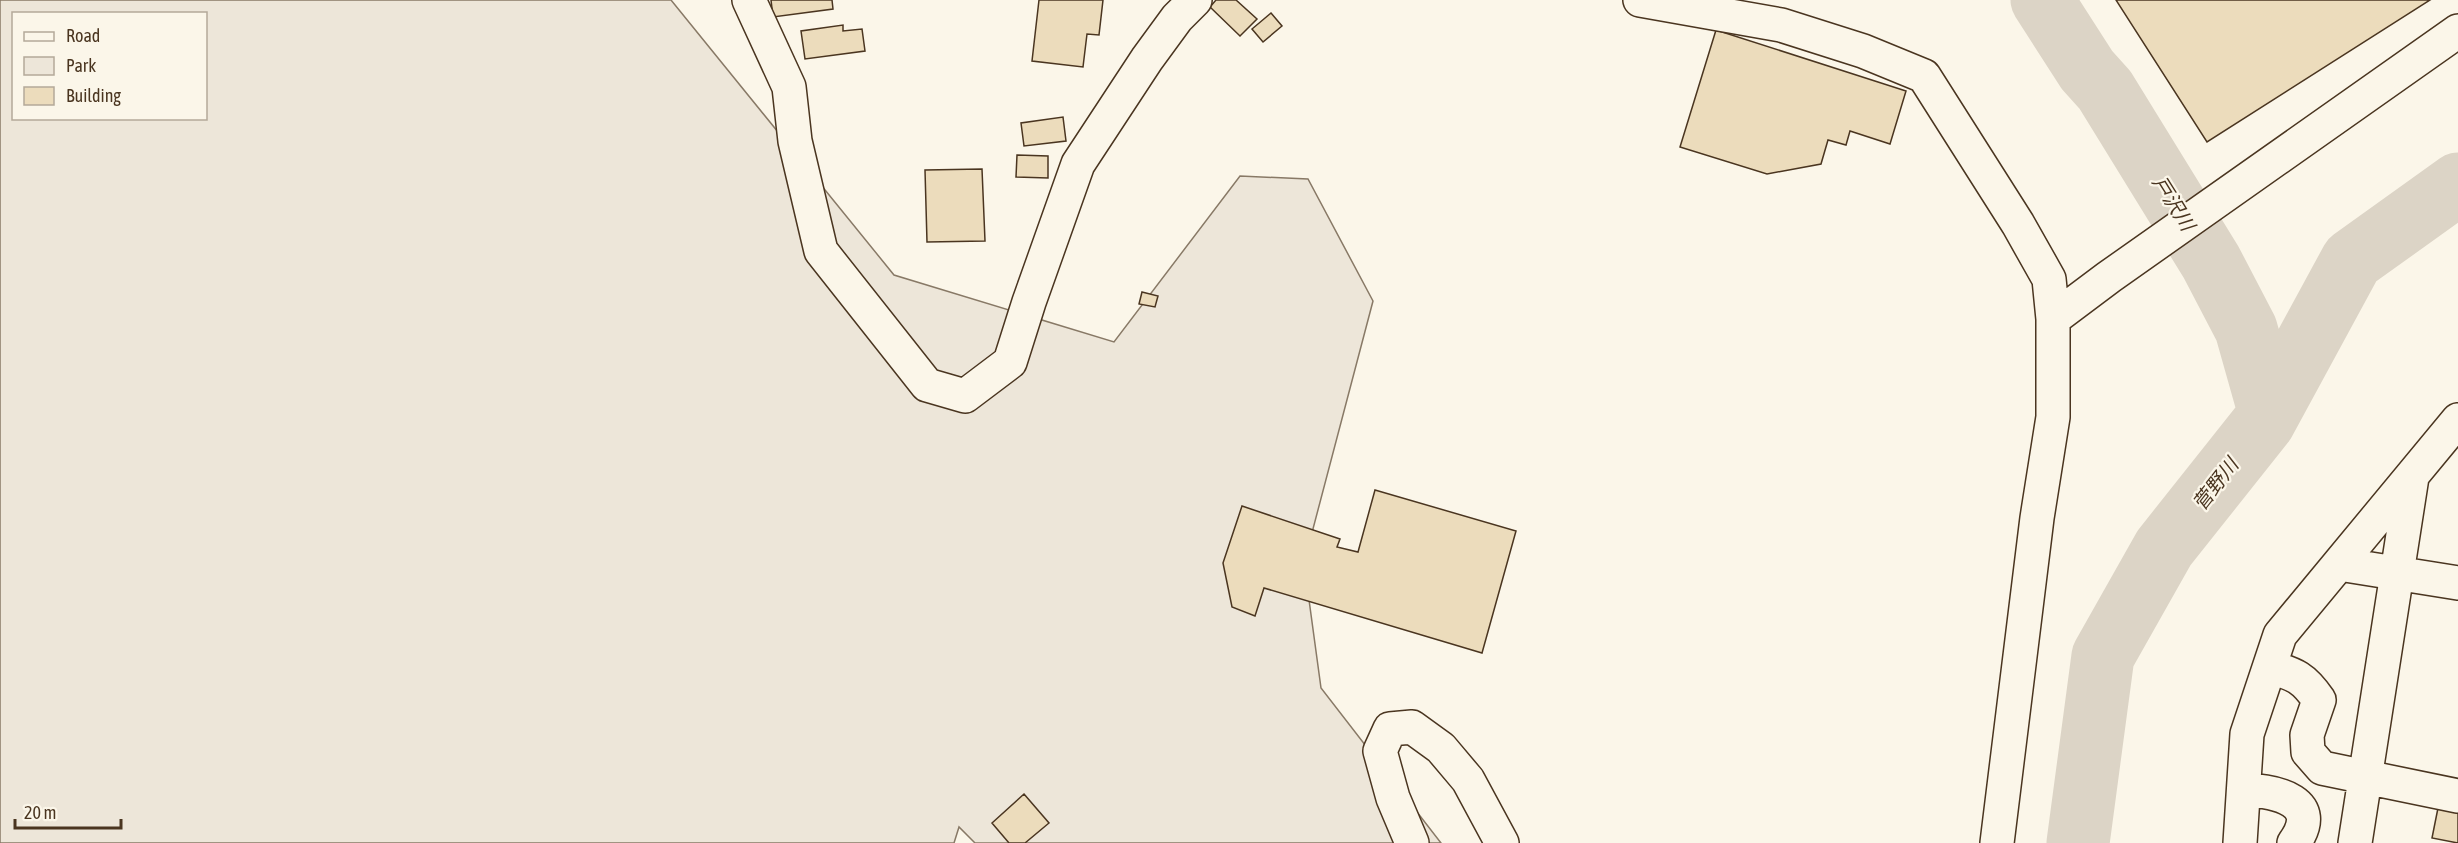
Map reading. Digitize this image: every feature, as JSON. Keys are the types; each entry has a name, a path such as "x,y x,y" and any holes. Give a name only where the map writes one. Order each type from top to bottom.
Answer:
{"street":[{"path":"749,0 789,87 795,141 821,251 927,385 965,396 1010,362 1078,164 1147,59 1177,18 1195,0"},
{"path":"1640,0 1780,25 1863,51 1924,76 2018,224 2049,279 2053,319 2053,417 2037,518 1997,843"},
{"path":"2053,319 2458,31"},
{"path":"2240,843 2247,734 2280,635 2458,420"},
{"path":"2355,843 2412,476"},
{"path":"2339,564 2458,584"},
{"path":"2270,667 2288,672 2308,683 2319,700 2307,735 2308,752 2322,768 2458,796"},
{"path":"1412,843 1392,798 1380,750 1390,729 1412,727 1441,748 1468,780 1502,843"},
{"path":"2244,790 2277,793 2293,799 2303,814 2303,831 2294,843"}],"green space":[{"path":"0,0 671,0 894,275 1114,342 1240,176 1308,179 1373,301 1304,563 1321,688 1441,843 975,843 959,827 954,843 0,843"}],"building":[{"path":"771,0 832,0 833,9 773,17"},
{"path":"1039,0 1103,0 1099,35 1087,34 1083,67 1032,61"},
{"path":"1216,0 1236,0 1257,19 1240,36 1210,7"},
{"path":"2116,0 2430,0 2207,142"},
{"path":"1271,13 1282,26 1263,42 1252,29"},
{"path":"843,25 843,31 862,29 865,51 805,59 801,31"},
{"path":"1716,30 1906,91 1890,144 1850,131 1846,145 1828,140 1821,164 1767,174 1680,147"},
{"path":"1063,117 1066,141 1024,146 1021,123"},
{"path":"1017,155 1048,156 1048,178 1016,177"},
{"path":"982,169 985,241 927,242 925,170"},
{"path":"1142,292 1158,296 1155,307 1139,304"},
{"path":"1375,490 1516,531 1482,653 1264,588 1255,616 1232,607 1223,563 1242,506 1340,539 1337,547 1358,552"},
{"path":"1024,794 1049,823 1025,843 1009,843 992,823"},
{"path":"2438,808 2458,812 2458,843 2432,838"}],"waterway":[{"name":"戸沢川","path":"2042,0 2087,70 2105,90 2211,262 2246,329 2268,407 2264,422"},
{"name":"菅野川","path":"2078,843 2103,656 2164,548 2264,422 2352,260 2458,184"}]}
